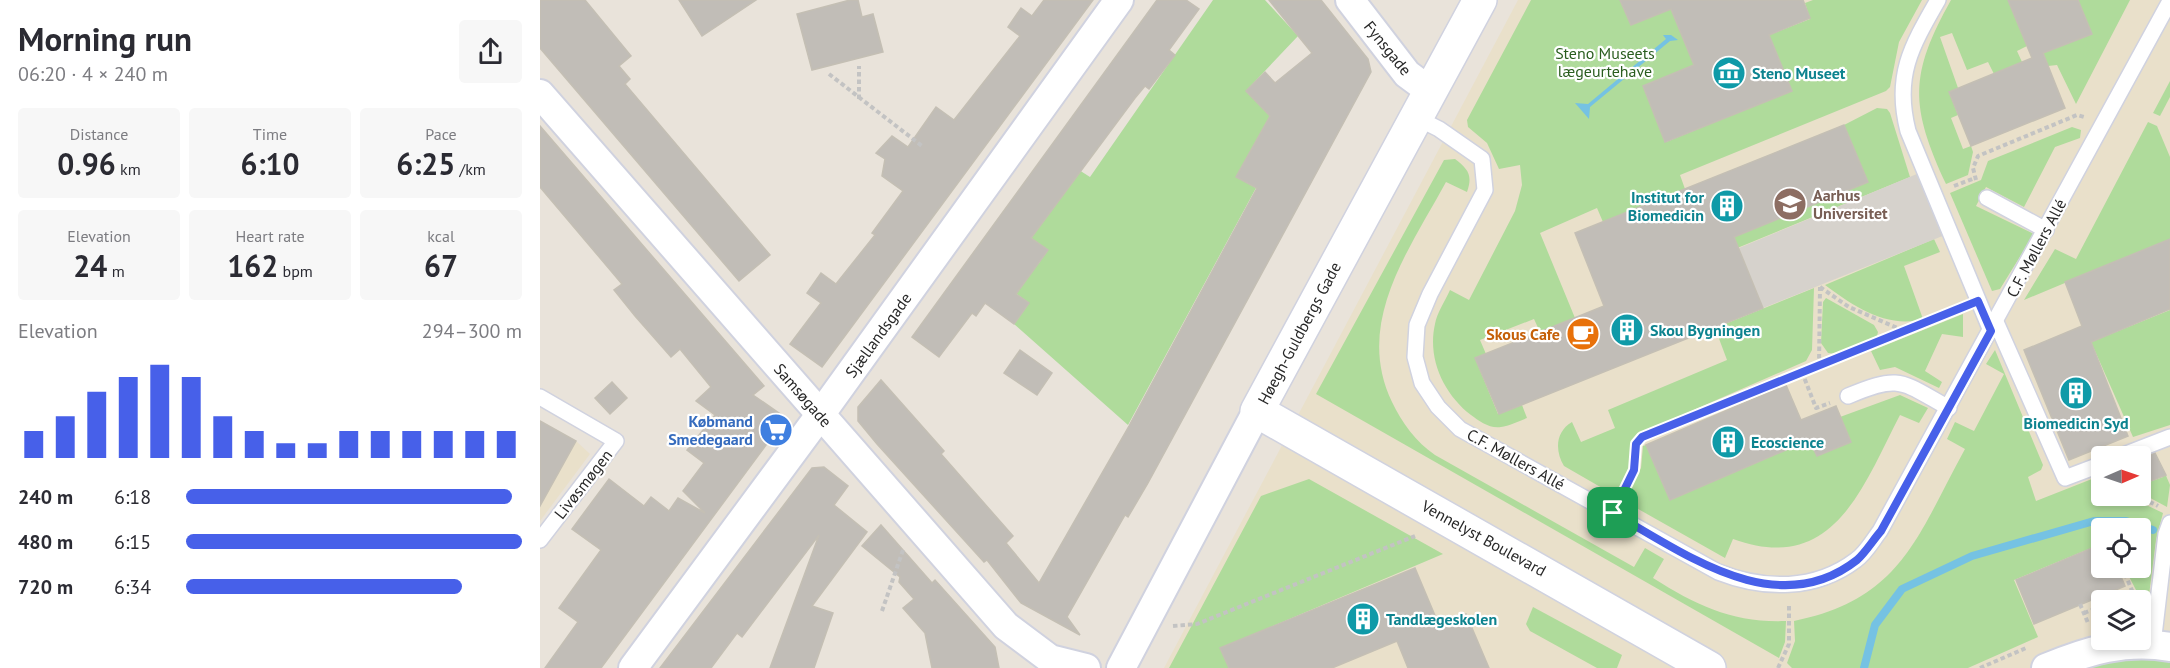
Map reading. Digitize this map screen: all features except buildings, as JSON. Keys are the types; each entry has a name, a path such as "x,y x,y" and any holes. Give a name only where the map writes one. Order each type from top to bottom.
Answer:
{"street":[{"name":"Sjællandsgade","path":"633,668 820,415 1119,0"},
{"name":"Fynsgade","path":"1350,0 1408,75 1423,104"},
{"name":"Høegh-Guldbergs Gade","path":"1121,668 1257,411 1480,0"},
{"name":"Samsøgade","path":"540,94 820,415 914,518 1006,626 1048,663 1086,668"},
{"name":"Vennelyst Boulevard","path":"1257,411 1709,668"},
{"path":"2046,668 2108,646 2162,645"}],"lane":[{"path":"1938,0 1911,48 1902,79 1902,108 1908,131 1978,301 1994,327 2065,478 2091,468"},
{"name":"C.F. Møllers Allé","path":"1423,104 1439,129 1482,159 1485,190 1430,294 1417,325 1415,357 1422,383 1438,406 1461,429 1734,578 1776,585 1802,584 1829,575 1857,559 1881,531 2170,1"},
{"path":"1987,198 2046,230"},
{"path":"1848,396 1875,385 1893,381 1906,385 1949,408"},
{"name":"Livøsmøgen","path":"540,397 616,441 540,540"},
{"path":"2147,446 2170,437"},
{"path":"2162,645 2166,534 2170,523"}],"path":[{"path":"859,100 860,66"},
{"path":"829,74 859,100 922,146"},
{"path":"1987,198 1975,178 1973,168 1978,156 2077,115 2105,121"},
{"path":"1819,366 1820,287 1849,307 1904,331"},
{"path":"1613,513 1634,470 1636,444 1642,437 1978,301"},
{"path":"1802,372 1816,408 1848,396"},
{"path":"2151,503 2160,508"},
{"path":"882,611 914,518"},
{"path":"1149,614 1177,627 1197,624 1452,520"},
{"path":"1778,668 1789,644 1789,599"},
{"path":"2080,604 2088,624"},
{"path":"2084,614 2091,611"}],"shaded area":[{"name":"Aarhus Universitet","path":"1518,0 2170,0 2170,668 1164,668"},
{"path":"1924,171 1950,233 1763,308 1739,248"},
{"path":"540,421 576,441 590,454 540,521"}],"green space":[{"path":"1213,0 1265,0 1298,36 1246,91 1265,110 1298,120 1237,177 1256,188 1128,425 1014,324 1029,303 1000,282 1039,263 1048,250 1031,238 1079,170 1090,177"},
{"name":"Steno Museets lægeurtehave","path":"1531,0 1620,0 1631,25 1671,9 1694,65 1643,86 1666,142 1791,91 1769,35 1810,19 1805,3 1813,0 1922,0 1899,42 1890,87 1886,91 1680,175 1685,189 1603,222 1597,208 1540,233 1575,318 1540,332 1534,319 1480,340 1486,354 1475,358 1498,414 1522,405 1527,418 1507,426 1497,427 1489,426 1478,420 1453,397 1436,363 1433,337 1437,316 1450,290 1469,300 1515,211 1522,185 1520,165 1499,169 1487,143 1468,127 1467,120"},
{"path":"1951,0 2020,0 2027,46 2017,51 2022,62 1994,74 1988,62 1967,70 1952,33 1940,37 1958,88 1949,92 1958,115 1951,118 1963,149 1971,146 1973,152 1968,175 1946,184 1926,133 1919,91 1927,49"},
{"path":"2078,0 2130,0 2076,104 2057,65 2048,66 2043,53 2092,34"},
{"path":"2170,81 2170,97 2160,116 2153,113"},
{"path":"1877,108 1887,109 1890,113 1910,177 1708,260 1703,249 1867,182 1844,125"},
{"path":"2148,122 2157,126 2170,157 2170,239 2024,300 2055,249 2076,259"},
{"path":"2072,127 2081,130 2080,138 2055,147 2024,207 1986,187 1976,206 2034,234 2000,289 1992,291 1950,193 1981,180 1988,161"},
{"path":"1455,159 1468,173 1467,192 1446,182 1403,261 1391,288 1383,316 1379,344 1382,373 1400,417 1410,432 1435,455 1634,567 1645,548 1664,559 1653,578 1685,597 1733,616 1786,621 1785,642 1779,658 1316,394 1444,160"},
{"path":"1934,239 1940,252 1904,266 1923,319 1896,321 1871,314 1847,301 1825,285"},
{"path":"1814,288 1812,350 1806,361 1643,432 1633,445 1630,472 1616,496 1564,466 1559,454 1558,442 1566,426 1572,422 1581,442 1615,428 1608,410 1727,360 1715,328"},
{"path":"1826,298 1874,325 1878,332 1877,336 1836,354 1828,353 1821,343 1823,302"},
{"path":"2170,310 2170,425 2133,437 2091,342"},
{"path":"1963,314 1963,337 1942,334 1925,371 1942,382 1939,388 1895,367 1880,370 1871,351"},
{"path":"1995,350 2043,465 2041,470 2028,477 2036,501 2091,479 2091,506 2148,506 2163,513 2156,540 2150,590 2136,590 2130,578 2151,578 2151,518 2091,518 2091,548 2014,580 2038,637 1968,668 1792,668 1787,663 1795,641 1794,621 1830,611 1860,597 1883,580 1918,536 1965,449 1947,439 1955,422 1974,431 2004,374 1986,364"},
{"path":"1900,395 1928,408 1919,423 1900,415 1858,495 1840,518 1820,535 1796,545 1768,547 1733,539 1725,558 1624,501 1641,468 1643,446 1646,445 1670,500 1809,440 1817,456 1850,442 1840,417"},
{"path":"2164,471 2170,485 2167,507 2151,498 2151,481 2163,477"},
{"path":"1309,479 1443,554 1221,648 1229,668 1169,668 1261,496"},
{"path":"1533,607 1622,655 1617,668 1597,668 1530,631 1526,624"},
{"path":"2135,657 2170,660 2170,668 2089,668"}],"water":[{"path":"1663,35 1671,35 1678,40 1670,41 1590,107 1589,119 1575,103 1588,104 1666,39"}],"waterway":[{"path":"1864,668 1875,625 1902,589 1972,556 2094,521 2126,521 2153,530"}],"place":[{"name":"Steno Museet","path":"1729,73"},
{"name":"Aarhus Universitet","path":"1790,204"},
{"name":"Institut for Biomedicin","path":"1727,206"},
{"name":"Skou Bygningen","path":"1627,330"},
{"name":"Skous Cafe","path":"1583,334"},
{"name":"Biomedicin Syd","path":"2076,393"},
{"name":"Købmand Smedegaard","path":"776,430"},
{"name":"Ecoscience","path":"1728,442"},
{"name":"Tandlægeskolen","path":"1363,619"}],"route":[{"path":"1978,301 1991,331 1881,531 1857,559 1829,575 1802,584 1776,585 1749,581 1718,572 1613,513 1634,470 1636,444 1642,437 1978,301"}]}
